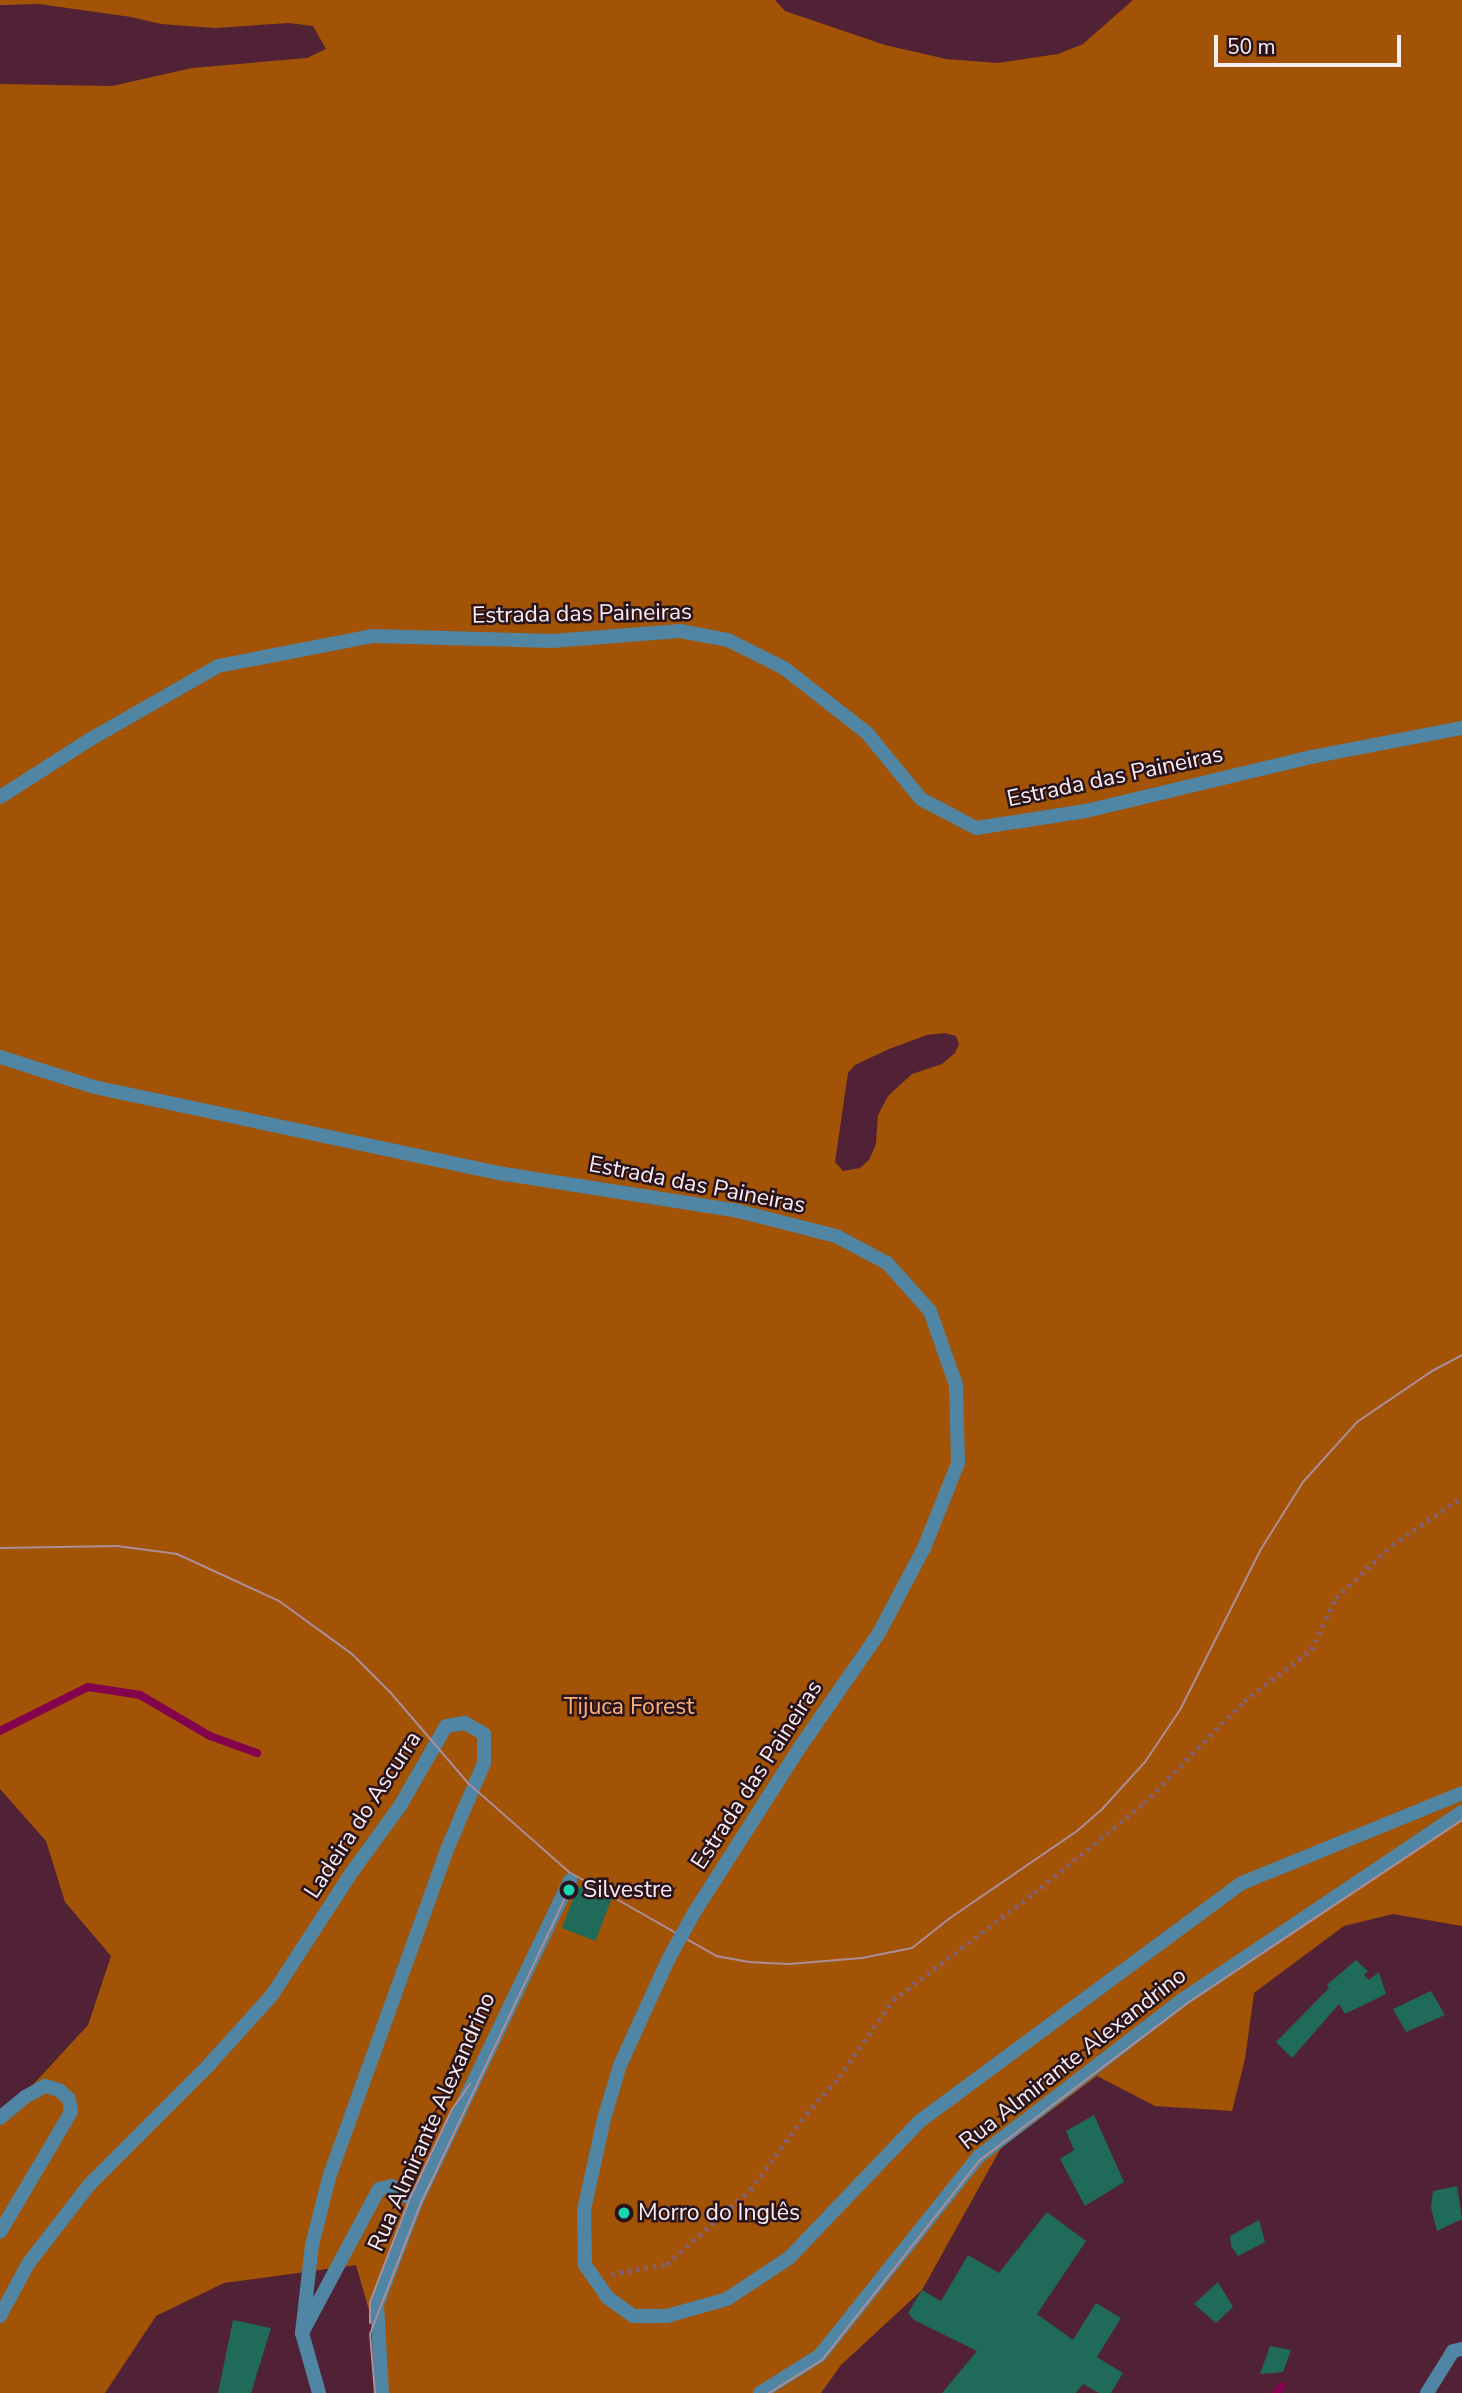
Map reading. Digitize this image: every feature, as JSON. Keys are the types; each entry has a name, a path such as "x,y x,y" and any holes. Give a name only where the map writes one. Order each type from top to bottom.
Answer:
{"street":[{"name":"Estrada das Paineiras","path":"0,797 89,740 218,666 373,636 552,641 680,631 728,640 784,668 867,733 921,799 976,828 1086,811 1311,757 1462,728"},
{"name":"Estrada das Paineiras","path":"0,1057 94,1087 505,1174 738,1211 835,1236 887,1263 930,1311 956,1385 958,1463 923,1548 878,1633 800,1747 694,1913 669,1958 620,2065 604,2119 584,2210 585,2265 607,2297 633,2316 667,2316 727,2299 789,2258 920,2121 1242,1883 1462,1793"},
{"name":"Ladeira do Ascurra","path":"0,2316 28,2264 89,2185 207,2067 272,1995 352,1872 400,1806 446,1726 465,1723 484,1734 484,1763 448,1847 330,2174 312,2245 302,2333"},
{"name":"Rua Almirante Alexandrino","path":"760,2393 820,2356 978,2157 1182,2000 1462,1812"},
{"name":"Rua Almirante Alexandrino","path":"382,2393 377,2304 416,2202 570,1880"},
{"path":"0,2118 25,2097 45,2086 59,2090 69,2099 71,2112 0,2232"},
{"path":"319,2393 302,2333 379,2189 392,2186 416,2202"},
{"path":"1427,2393 1453,2351 1462,2349"}],"path":[{"path":"593,2277 667,2264 750,2190 806,2114 839,2077 893,2000 1034,1893 1144,1803 1244,1701 1311,1650 1336,1598 1392,1545 1462,1497"}],"green space":[{"name":"Tijuca Forest","path":"0,0 775,0 785,11 885,45 946,59 998,63 1058,54 1083,44 1133,0 1462,0 1462,1926 1393,1914 1344,1926 1254,1993 1245,2059 1232,2111 1155,2106 1097,2076 1001,2148 922,2290 841,2365 821,2393 378,2393 373,2324 356,2265 224,2283 156,2316 105,2393 0,2393 0,2115 18,2101 88,2025 111,1956 65,1902 46,1841 0,1789 0,84 112,86 192,68 307,58 326,49 313,26 289,23 215,28 161,24 39,4 0,5","holes":["945,1033 956,1036 959,1044 955,1053 942,1064 912,1074 888,1096 878,1115 876,1144 869,1160 860,1168 843,1171 835,1162 848,1073 855,1065 927,1035"]}],"building":[{"path":"578,1886 612,1899 595,1941 562,1928"},
{"path":"1356,1960 1368,1971 1364,1975 1369,1980 1379,1972 1386,1994 1345,2014 1339,2004 1292,2058 1276,2042 1329,1988 1327,1985"},
{"path":"1431,1991 1445,2015 1406,2032 1393,2009"},
{"path":"1094,2115 1124,2182 1085,2206 1060,2159 1074,2150 1066,2131"},
{"path":"1457,2186 1462,2219 1437,2231 1431,2208 1433,2191"},
{"path":"1047,2212 1086,2241 1037,2314 1073,2340 1096,2303 1121,2318 1097,2357 1123,2373 1111,2393 1099,2393 1083,2384 1076,2393 942,2393 977,2351 914,2320 908,2313 922,2290 941,2301 968,2255 999,2273"},
{"path":"1259,2220 1265,2242 1238,2256 1231,2246 1230,2236"},
{"path":"1218,2282 1233,2307 1216,2323 1194,2304"},
{"path":"233,2320 271,2328 251,2393 218,2393"},
{"path":"1270,2346 1291,2350 1283,2372 1260,2374"}],"waterway":[{"path":"0,1731 88,1687 140,1695 210,1736 257,1753"},
{"path":"1276,2393 1282,2386"}],"tram line":[{"path":"0,1548 117,1546 177,1554 279,1601 352,1654 390,1692 468,1783 569,1872 716,1956 749,1962 789,1964 862,1958 912,1948 950,1918 1077,1831 1103,1808 1145,1762 1180,1710 1261,1549 1303,1482 1357,1422 1432,1371 1462,1355"},
{"path":"769,2393 822,2360 980,2160 1189,2002 1462,1820"},
{"path":"375,2393 370,2334 420,2205 569,1890"},
{"path":"370,2323 370,2302 410,2198 452,2109 470,2084"}],"place":[{"name":"Silvestre","path":"569,1890"},
{"name":"Morro do Inglês","path":"624,2213"}]}
